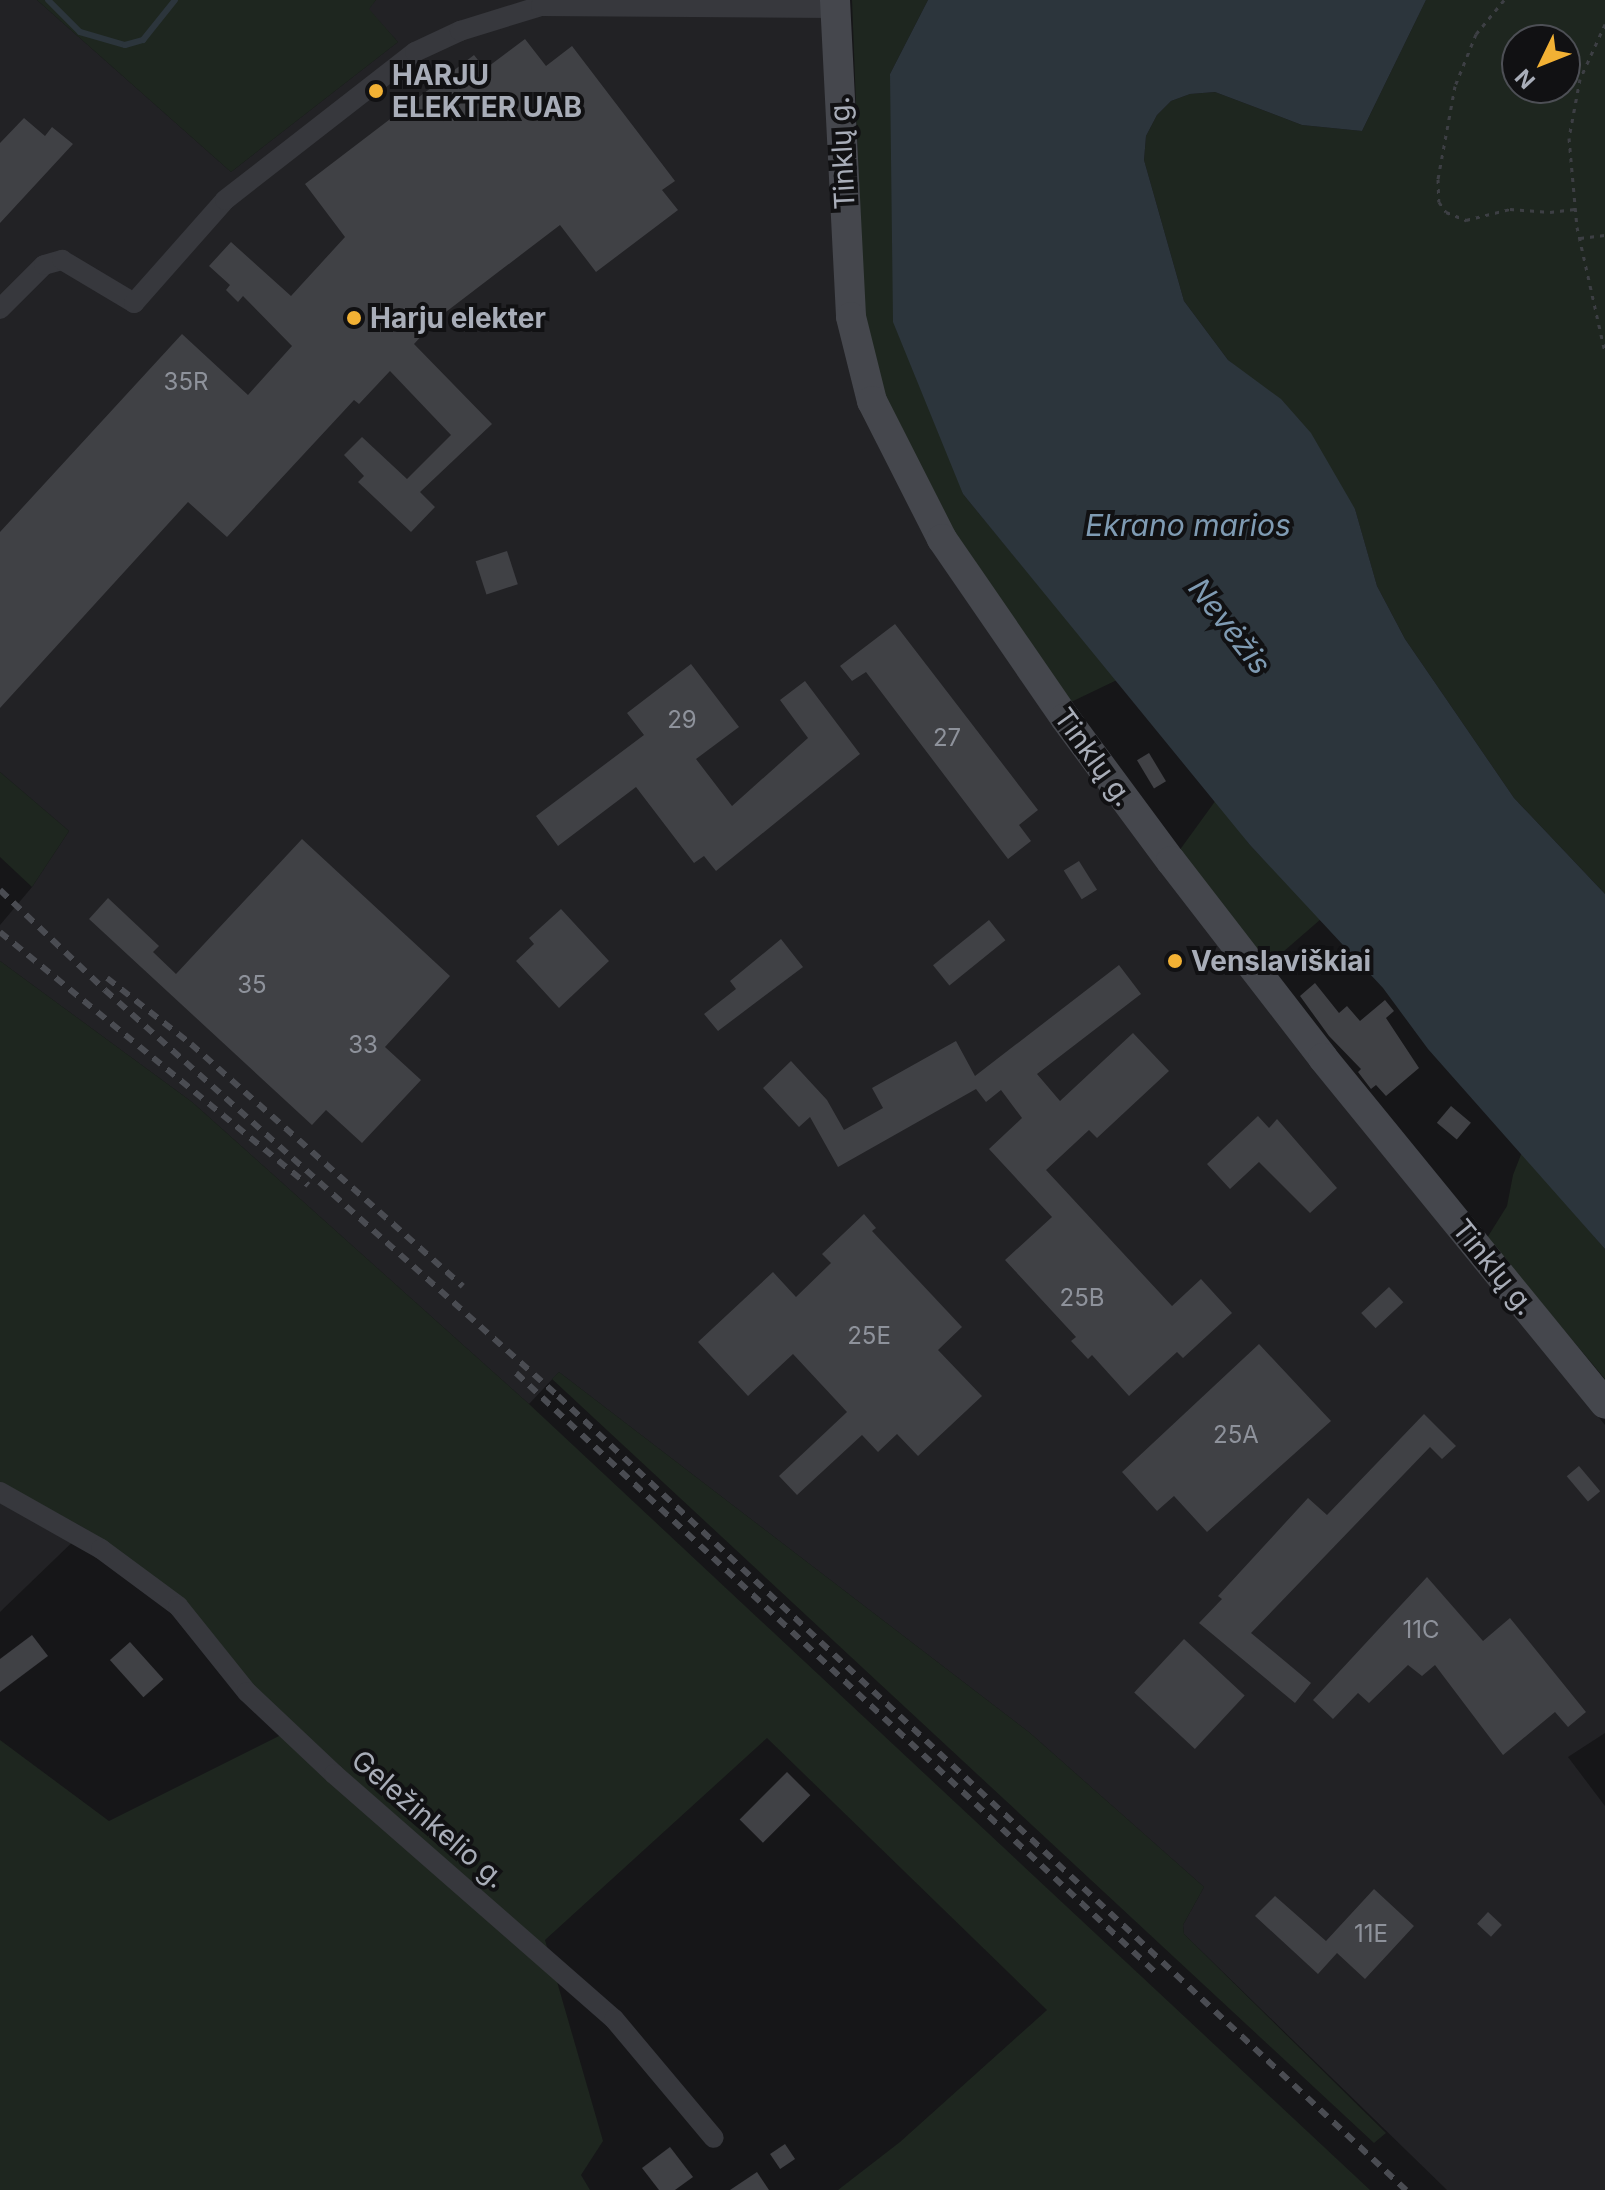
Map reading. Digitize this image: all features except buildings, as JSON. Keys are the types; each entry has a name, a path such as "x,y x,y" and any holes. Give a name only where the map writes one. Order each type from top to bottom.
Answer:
{"main road":[{"name":"Tinklų g.","path":"835,4 851,317 860,362 890,442 942,539 998,624 1153,838 1323,1058 1605,1404"}],"street":[{"path":"0,309 44,265 62,260 134,303 225,200 415,52 460,31 541,6 835,4"},
{"name":"Geležinkelio g.","path":"0,1492 101,1549 178,1606 247,1692 334,1774 614,2019 714,2138"}],"path":[{"path":"1504,0 1476,34 1455,86 1438,179 1439,202 1446,212 1466,220 1510,209 1550,212 1575,209"},
{"path":"1605,24 1580,79 1572,106 1569,138 1575,209 1605,352"},
{"path":"1580,238 1605,235"}],"shaded area":[{"path":"0,0 37,0 231,172 398,42 368,9 376,0 828,0 860,397 1307,1058 1605,1425 1605,1733 1568,1757 1605,1806 1605,2190 1447,2190 1184,1934 1183,1925 1204,1887 1030,1733 559,1372 529,1404 192,1102 0,961 0,925 32,887 69,831 0,772"},
{"path":"37,0 376,0 369,9 398,42 231,172"},
{"path":"852,0 928,0 890,74 963,494 1117,680 1069,703 956,537 886,398 864,315"},
{"path":"1426,0 1605,0 1605,894 1514,798 1405,639 1377,586 1355,509 1250,378 1228,360 1184,301 1144,160 1146,136 1157,115 1171,101 1190,94 1215,92 1302,125 1362,131"},
{"path":"0,772 69,831 32,887 0,857"},
{"path":"1216,800 1250,845 1321,919 1269,964 1179,851"},
{"path":"0,961 192,1102 529,1404 1370,2190 838,2190 900,2142 1047,2010 767,1738 545,1940 603,2141 581,2175 590,2190 0,2190 0,1740 109,1821 289,1731 206,1640 86,1529 0,1482"},
{"path":"1522,1152 1605,1249 1605,1379 1487,1238 1507,1206 1513,1175"},
{"path":"559,1372 1030,1733 1204,1887 1183,1925 1184,1934 1386,2133 1374,2143 552,1379"},
{"path":"0,1482 86,1529 0,1612"}],"water":[{"name":"Ekrano marios","path":"928,0 1426,0 1362,131 1302,125 1215,92 1190,94 1171,101 1157,115 1146,136 1144,160 1184,301 1228,360 1281,399 1311,433 1355,509 1377,586 1405,639 1514,798 1605,894 1605,1249 1428,1049 1383,988 1250,845 963,494 893,322 890,74"}],"waterway":[{"path":"48,0 80,32 125,45 143,40 175,0"}],"railway":[{"path":"0,890 105,990 558,1396 1406,2190"},
{"path":"0,932 308,1185"},
{"path":"107,978 191,1044 463,1286"},
{"path":"516,1373 1155,1972"}],"place":[{"name":"HARJU ELEKTER UAB","path":"376,91"},
{"name":"Harju elekter","path":"354,318"},
{"name":"Venslaviškiai","path":"1175,961"}],"water label":[{"name":"Nevėžis","path":"1230,626"}]}
